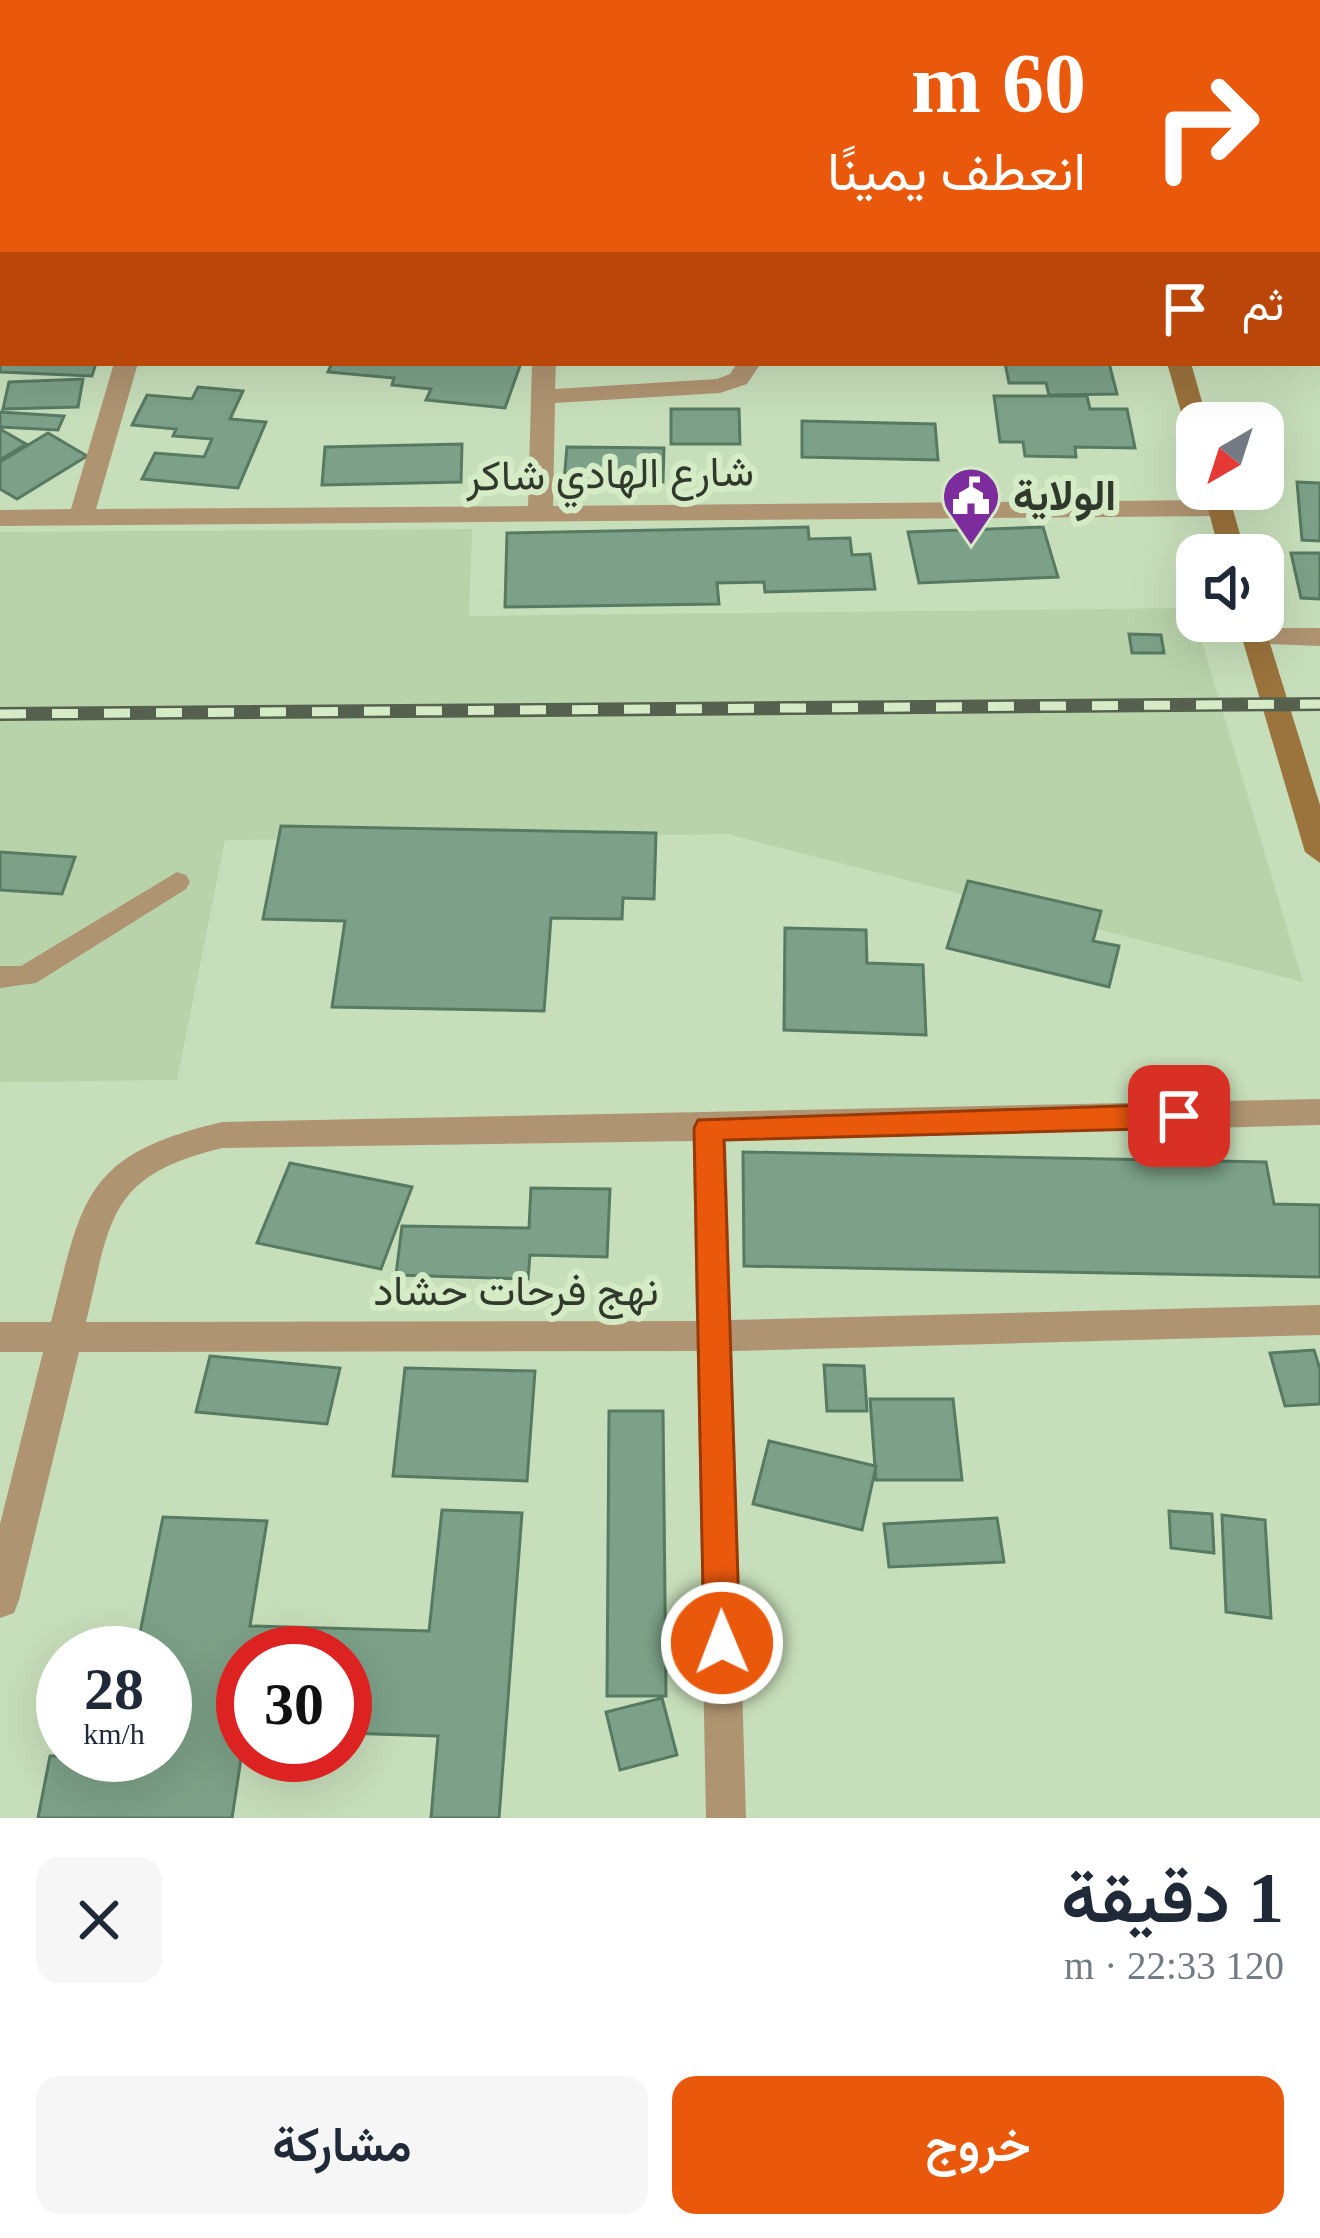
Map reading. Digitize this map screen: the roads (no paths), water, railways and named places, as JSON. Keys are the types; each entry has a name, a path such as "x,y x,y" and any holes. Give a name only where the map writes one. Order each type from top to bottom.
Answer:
{"street":[{"path":"81,518 125,366"},
{"path":"540,513 544,366"},
{"path":"543,397 720,386 739,379 747,366"},
{"path":"1180,366 1190,402"},
{"name":"شارع الهادي شاكر","path":"0,518 540,513 1176,499"},
{"path":"1284,633 1320,638"},
{"path":"1256,642 1320,852"},
{"path":"0,1600 95,1214 115,1182 161,1150 222,1135 1320,1112"},
{"path":"709,1128 725,1818"},
{"name":"نهج فرحات حشاد","path":"0,1337 716,1336 1320,1320"}],"lane":[{"path":"0,977 26,976 177,882"}],"railway":[{"path":"0,714 1320,704"}],"place":[{"name":"الولاية","path":"971,547"}]}
